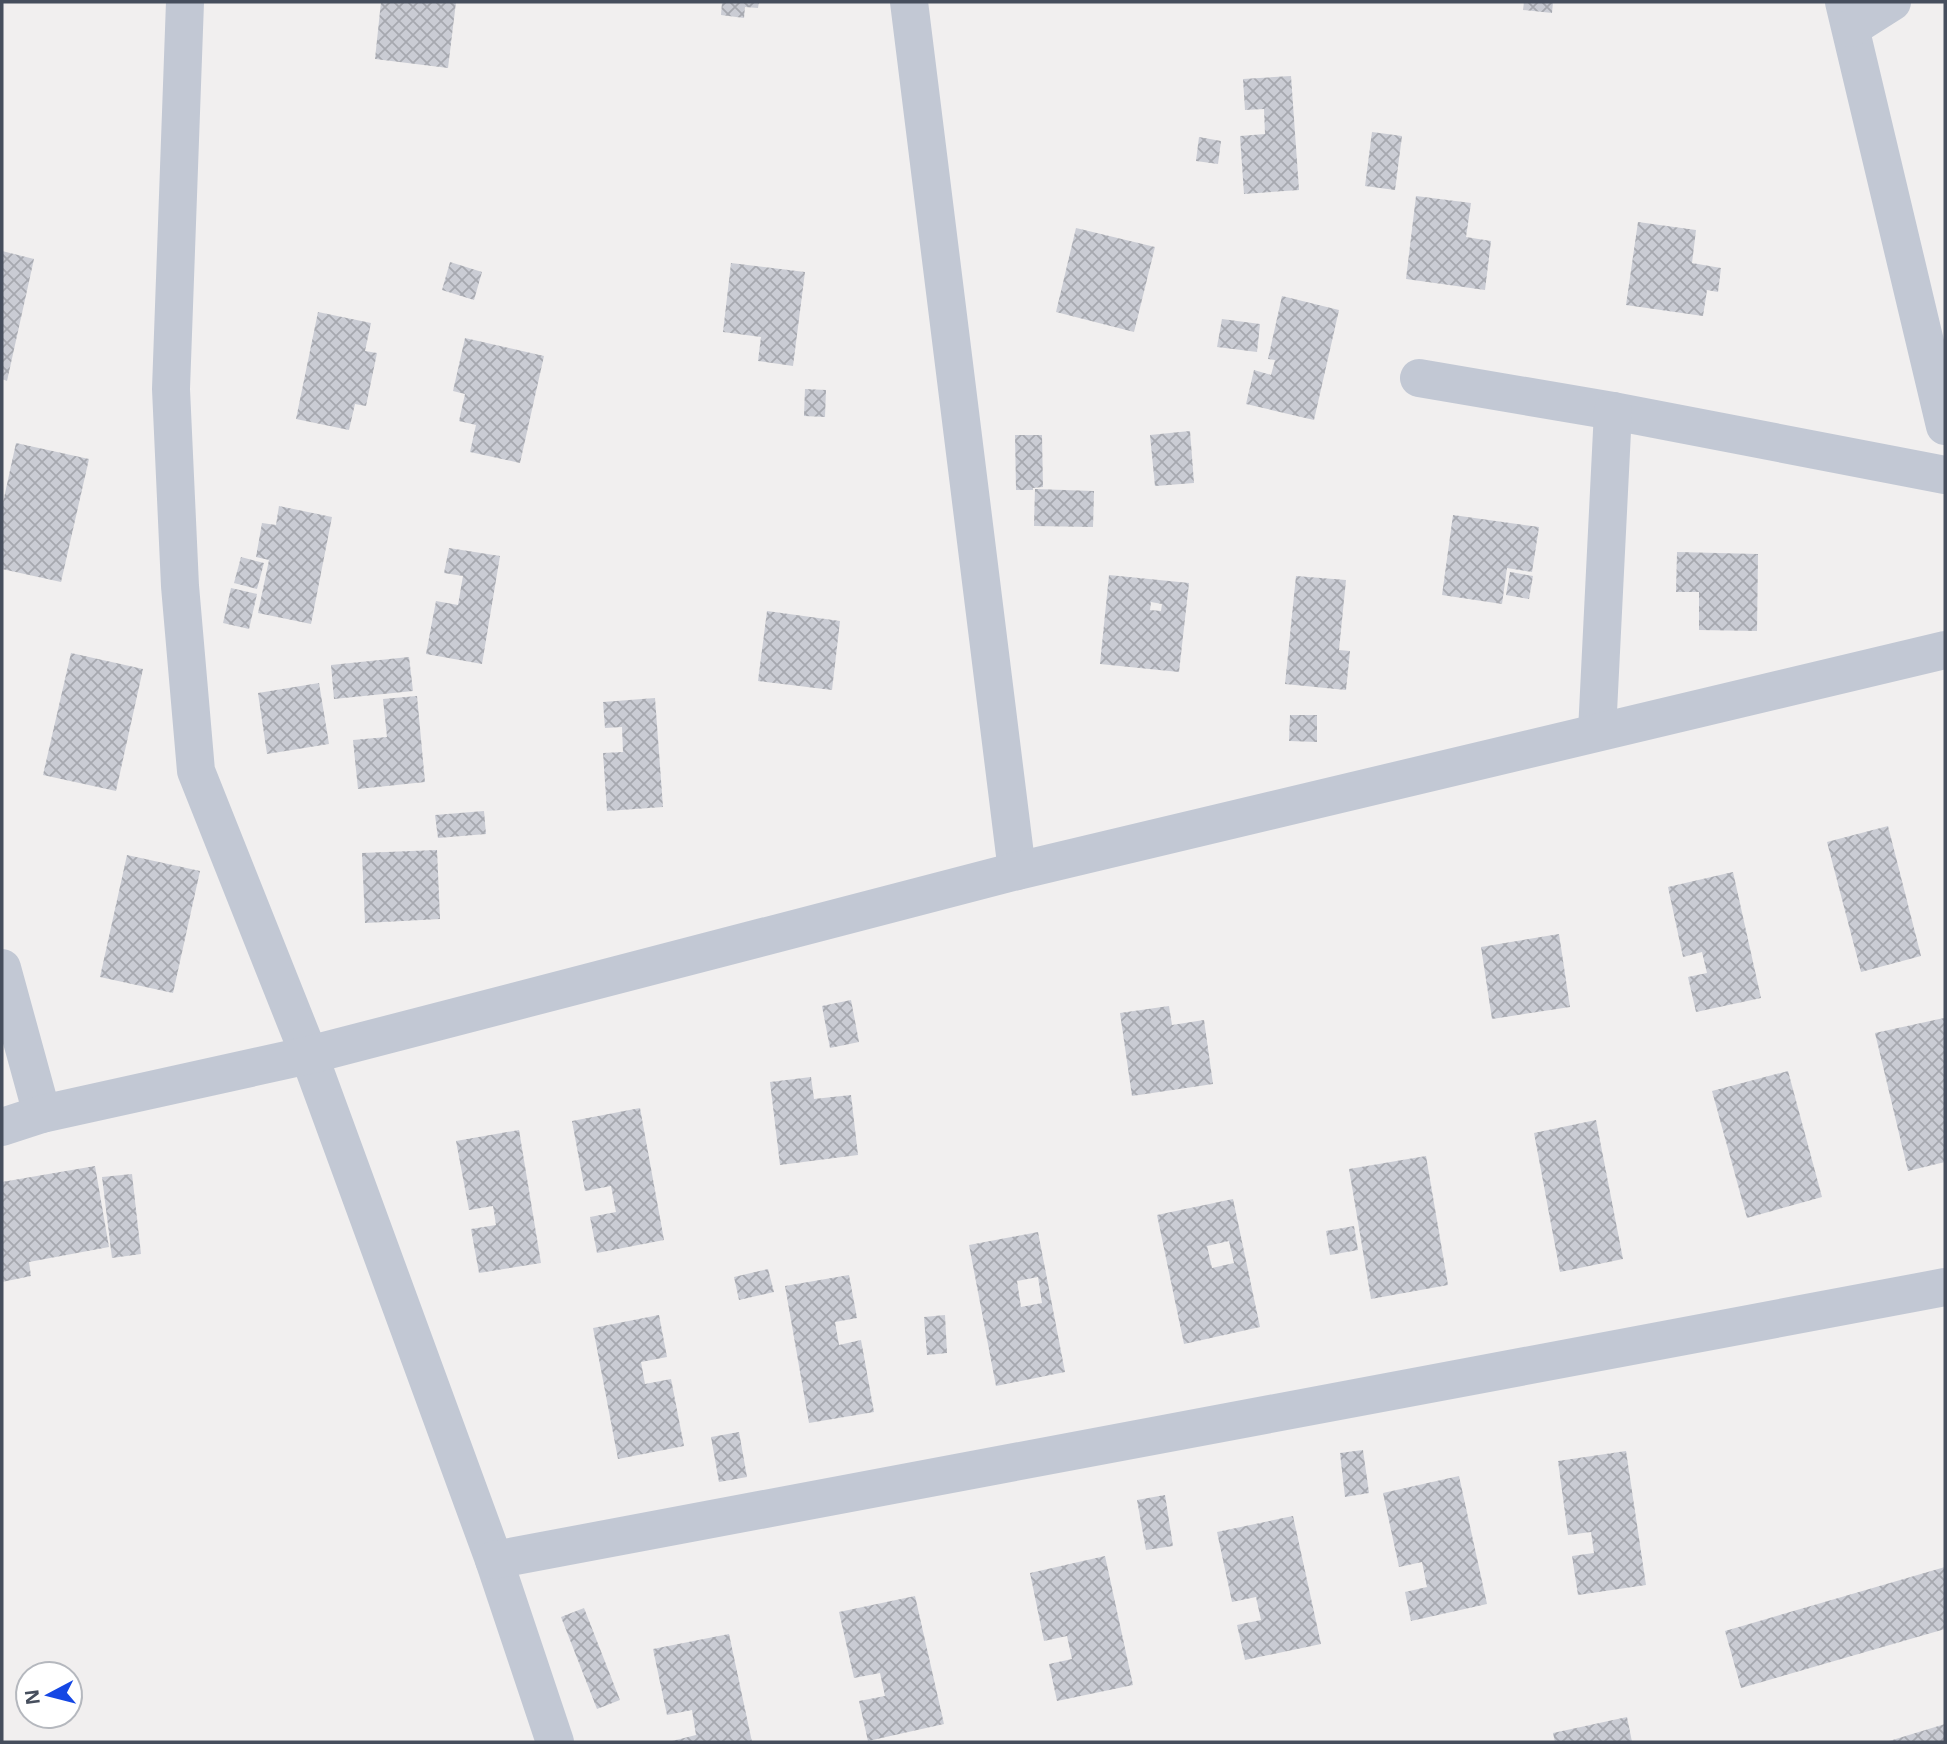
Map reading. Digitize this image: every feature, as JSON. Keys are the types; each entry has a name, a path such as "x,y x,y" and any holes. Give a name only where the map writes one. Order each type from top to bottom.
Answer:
{"street":[{"path":"185,2 172,389 180,586 196,771 309,1055 494,1560 555,1742"},
{"path":"909,2 1017,871"},
{"path":"1892,2 1848,15 1945,426"},
{"path":"1419,378 1613,411 1945,475"},
{"path":"1597,732 1613,411"},
{"path":"2,1127 42,1114 309,1055 1017,871 1945,650"},
{"path":"2,968 42,1114"},
{"path":"494,1560 1945,1287"}],"building":[{"path":"381,2 456,2 448,68 375,59"},
{"path":"722,2 759,2 758,8 745,7 744,18 721,15"},
{"path":"1524,2 1553,2 1552,13 1523,10"},
{"path":"1291,76 1299,190 1244,194 1240,136 1265,134 1264,109 1245,110 1243,79"},
{"path":"1372,132 1402,136 1395,190 1365,186"},
{"path":"1199,137 1221,141 1218,164 1196,161"},
{"path":"1416,196 1471,203 1466,237 1491,241 1485,290 1406,279"},
{"path":"1638,222 1696,230 1692,263 1721,268 1718,292 1707,290 1703,316 1626,305"},
{"path":"1076,228 1155,247 1134,332 1056,312"},
{"path":"2,251 34,259 7,381 2,379"},
{"path":"450,262 482,272 474,300 442,290"},
{"path":"731,263 805,272 793,366 758,361 761,337 723,332"},
{"path":"1282,296 1339,310 1314,420 1246,404 1254,370 1271,375 1275,360 1268,359"},
{"path":"318,312 371,323 365,351 377,353 366,406 355,404 349,430 296,419"},
{"path":"1222,319 1260,324 1257,352 1217,347"},
{"path":"465,338 544,356 520,463 470,452 476,425 459,421 465,394 453,391"},
{"path":"805,389 826,390 825,417 804,416"},
{"path":"1190,431 1194,483 1155,486 1150,435"},
{"path":"1015,435 1042,435 1043,487 1016,490"},
{"path":"16,443 89,459 61,582 2,569 2,507"},
{"path":"1035,489 1094,491 1093,527 1034,526"},
{"path":"279,506 332,517 311,624 258,613 269,560 256,557 262,523 276,525"},
{"path":"1453,515 1539,527 1532,572 1507,568 1502,604 1442,595"},
{"path":"449,548 500,556 482,664 426,654 436,601 458,605 463,576 444,573"},
{"path":"1677,552 1758,554 1757,631 1699,630 1699,592 1676,592"},
{"path":"241,557 264,563 257,589 234,583"},
{"path":"1510,572 1533,576 1529,599 1506,595"},
{"path":"1109,575 1189,583 1179,672 1100,664","holes":["1151,602 1162,604 1161,611 1150,610"]},
{"path":"1296,576 1346,580 1339,650 1350,651 1346,690 1285,684"},
{"path":"231,588 257,594 249,629 223,623"},
{"path":"767,611 840,621 832,690 758,681"},
{"path":"71,653 143,669 116,791 43,775"},
{"path":"409,657 413,691 334,699 331,665"},
{"path":"319,683 329,744 267,754 258,693"},
{"path":"417,696 425,782 358,789 353,740 387,737 383,699"},
{"path":"655,698 663,807 607,811 603,753 623,752 622,727 605,728 603,702"},
{"path":"1290,715 1317,715 1317,742 1289,741"},
{"path":"484,811 486,834 438,838 435,815"},
{"path":"1888,826 1921,956 1861,972 1827,842"},
{"path":"437,850 440,919 365,923 362,853"},
{"path":"127,855 200,871 173,993 100,977"},
{"path":"1733,872 1761,998 1696,1012 1688,977 1707,973 1702,952 1683,957 1668,887"},
{"path":"1559,934 1570,1007 1492,1019 1481,947"},
{"path":"851,1000 859,1042 830,1048 822,1006"},
{"path":"1169,1006 1172,1025 1204,1020 1213,1084 1132,1096 1120,1013"},
{"path":"1944,1018 1945,1162 1908,1171 1875,1033"},
{"path":"1788,1071 1822,1197 1747,1218 1712,1091"},
{"path":"811,1077 814,1099 851,1095 858,1155 780,1165 770,1082"},
{"path":"640,1108 664,1240 597,1253 590,1217 616,1212 611,1186 585,1191 572,1121"},
{"path":"1596,1120 1623,1259 1560,1272 1534,1133"},
{"path":"519,1130 541,1263 479,1273 471,1229 496,1225 493,1206 469,1210 456,1141"},
{"path":"1426,1156 1448,1285 1371,1299 1349,1169"},
{"path":"95,1166 109,1247 29,1262 31,1276 2,1282 2,1182"},
{"path":"132,1174 141,1254 112,1258 102,1177"},
{"path":"1233,1199 1260,1327 1184,1344 1157,1215","holes":["1229,1241 1234,1263 1212,1268 1207,1246"]},
{"path":"1354,1226 1358,1250 1330,1255 1326,1231"},
{"path":"1038,1232 1065,1372 996,1386 969,1245","holes":["1038,1277 1042,1303 1021,1307 1017,1281"]},
{"path":"768,1269 774,1292 739,1300 734,1277"},
{"path":"849,1275 857,1318 835,1322 839,1345 861,1340 874,1412 809,1423 785,1286"},
{"path":"659,1315 667,1357 641,1362 645,1384 671,1379 684,1446 618,1459 593,1328"},
{"path":"945,1315 947,1353 927,1355 924,1317"},
{"path":"739,1432 747,1477 719,1482 711,1437"},
{"path":"1363,1450 1369,1493 1345,1497 1340,1453"},
{"path":"1626,1451 1646,1585 1578,1595 1572,1556 1594,1553 1591,1532 1568,1535 1558,1461"},
{"path":"1459,1476 1487,1604 1411,1621 1405,1592 1427,1587 1422,1562 1399,1567 1383,1493"},
{"path":"1165,1495 1173,1546 1146,1550 1137,1500"},
{"path":"1293,1516 1321,1644 1245,1660 1237,1625 1261,1620 1256,1597 1232,1602 1217,1532"},
{"path":"1105,1556 1133,1685 1057,1701 1049,1664 1072,1659 1067,1636 1044,1641 1030,1573"},
{"path":"1945,1567 1945,1629 1741,1688 1725,1631"},
{"path":"915,1596 944,1724 868,1741 859,1701 885,1696 880,1673 854,1678 839,1612"},
{"path":"584,1608 620,1700 597,1709 561,1617"},
{"path":"729,1634 752,1742 668,1742 696,1735 692,1710 667,1715 653,1649"},
{"path":"1627,1717 1632,1742 1555,1742 1553,1733"},
{"path":"1945,1724 1945,1742 1886,1742"}]}
